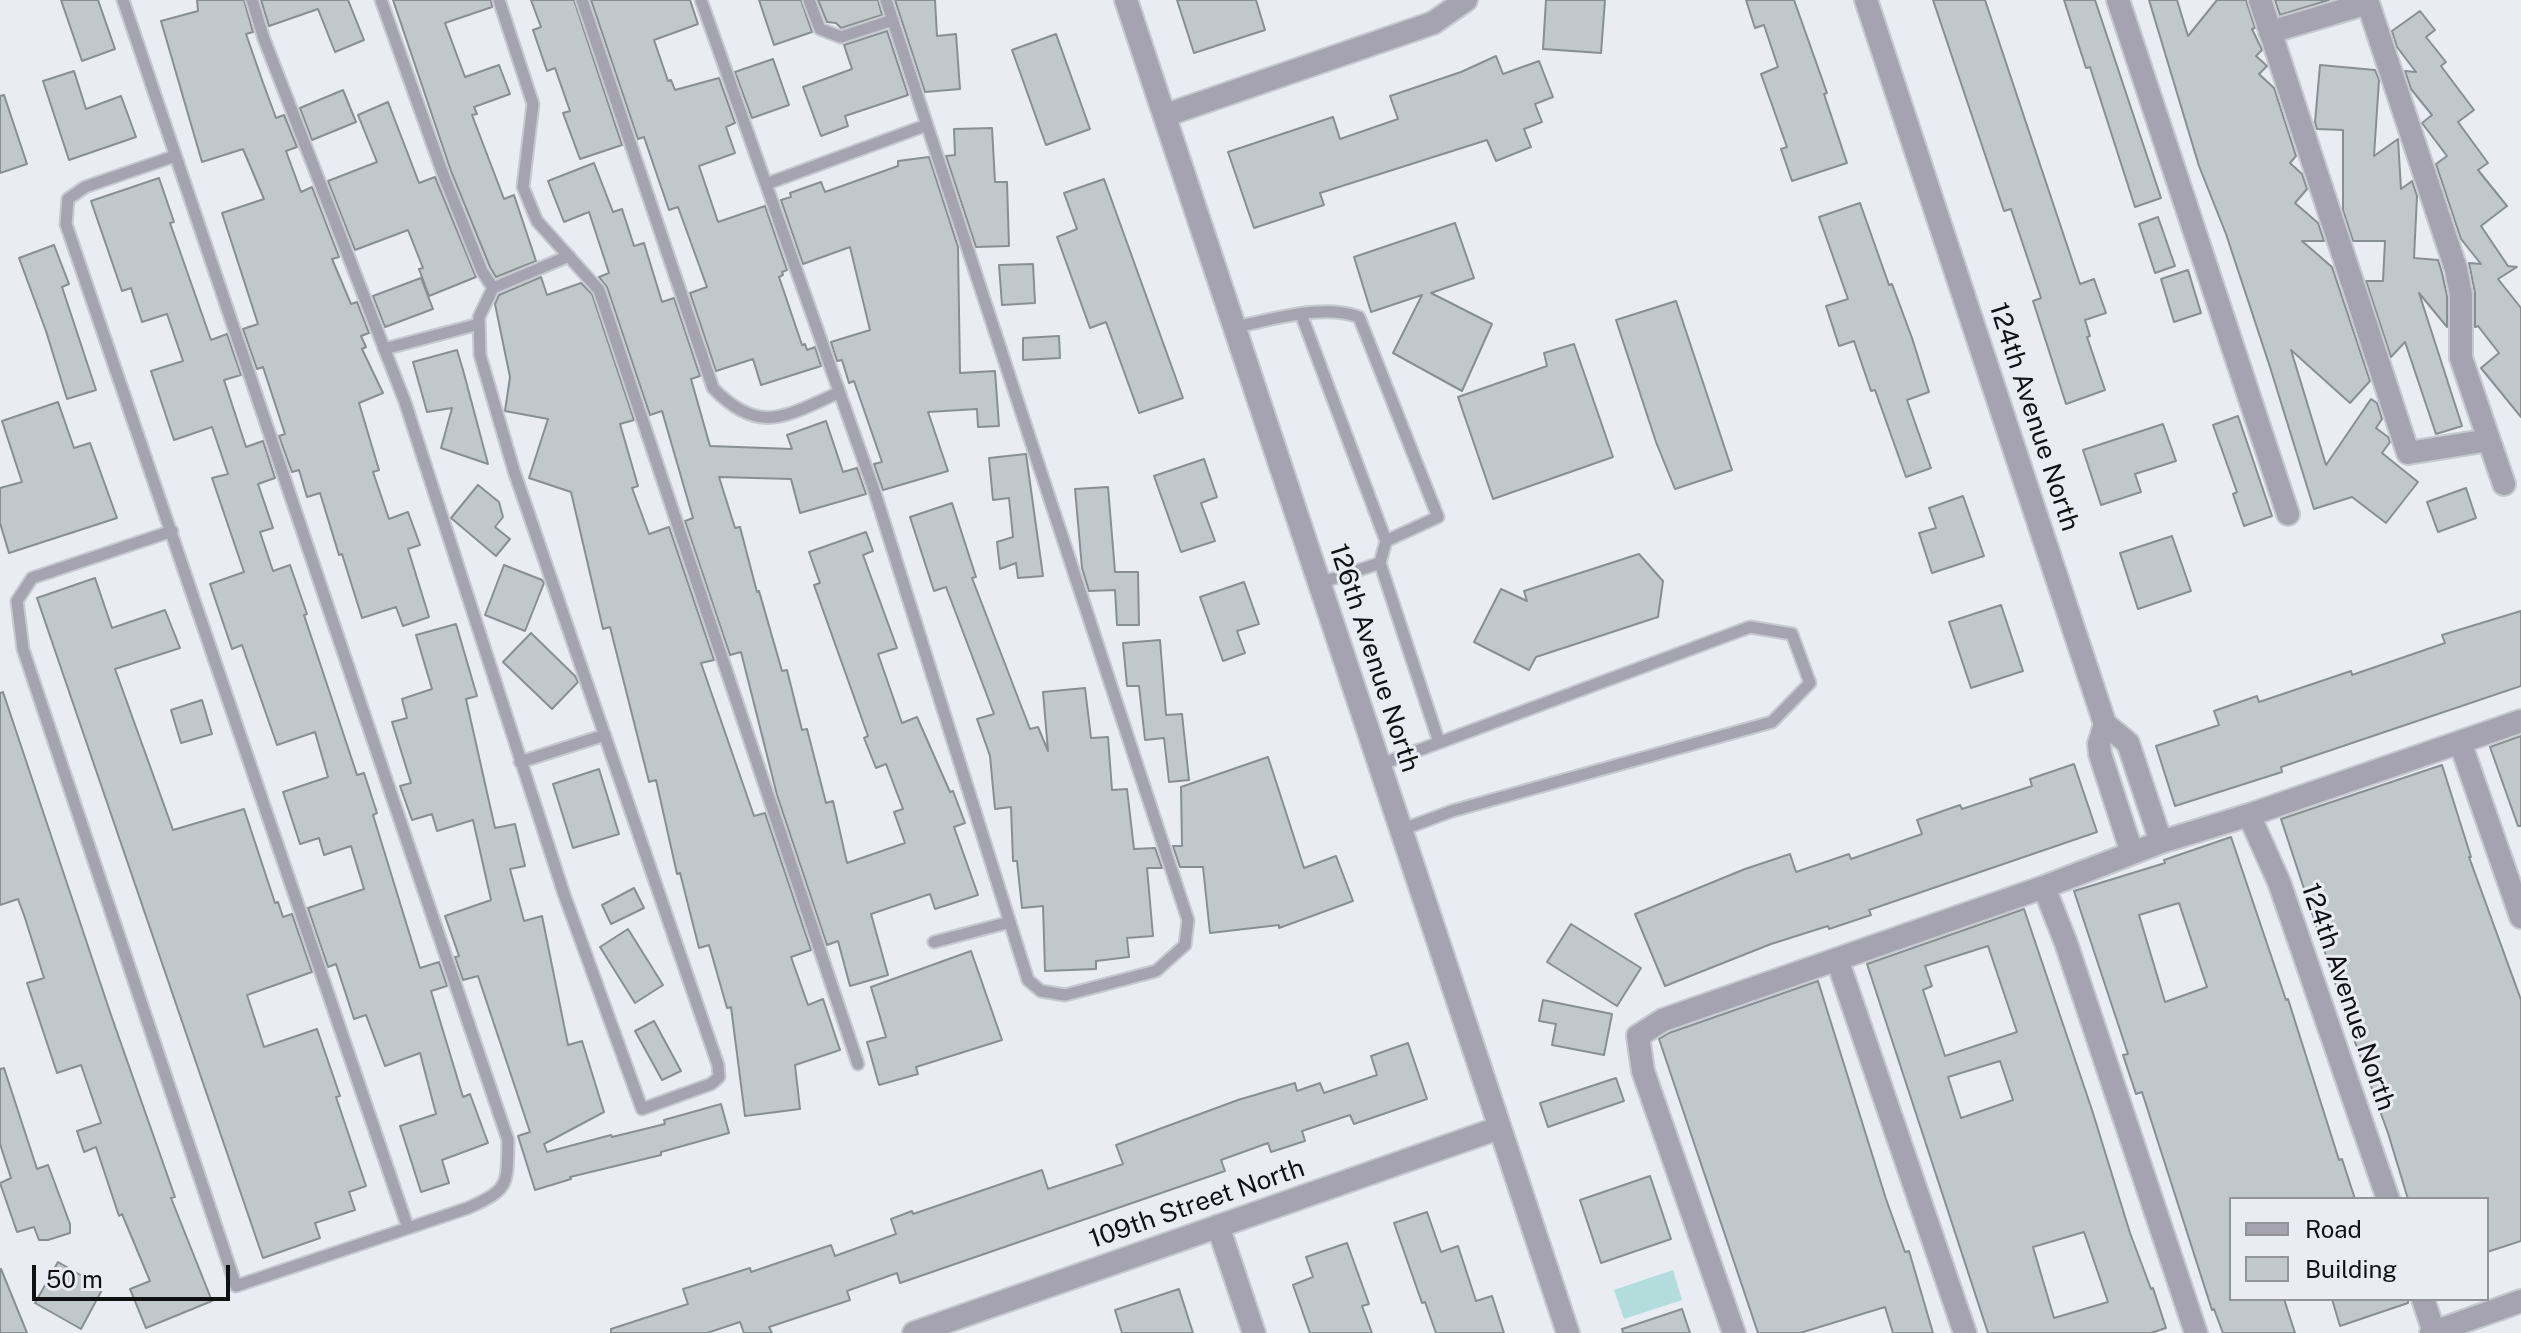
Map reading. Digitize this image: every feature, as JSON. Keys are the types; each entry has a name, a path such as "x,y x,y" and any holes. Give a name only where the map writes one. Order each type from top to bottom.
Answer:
{"street":[{"name":"126th Avenue North","path":"1126,0 1568,1333"},
{"path":"1166,115 1433,23 1466,0"},
{"name":"124th Avenue North","path":"1866,0 2105,724 2128,743 2161,842"},
{"path":"2118,0 2288,514"},
{"path":"2260,0 2408,453 2489,440"},
{"path":"2270,32 2367,1 2456,269 2461,295 2461,358 2504,484"},
{"path":"1734,1333 1643,1071 1638,1036 1663,1020 2044,887 2161,842 2249,815 2521,721"},
{"path":"2105,724 2099,744 2100,754 2132,853"},
{"path":"2460,742 2521,917"},
{"name":"124th Avenue North","path":"2249,815 2279,882 2387,1197"},
{"path":"2044,887 2196,1333"},
{"path":"1837,959 1965,1333"},
{"name":"109th Street North","path":"914,1333 947,1328 1218,1226 1499,1128"},
{"path":"1218,1226 1254,1333"},
{"path":"2424,1301 2432,1332 2521,1301"}],"lane":[{"path":"123,0 508,1140 507,1177 497,1195 468,1208 236,1286 23,649 17,601 32,578 172,531"},
{"path":"252,0 264,39 405,402 520,762 642,1109 711,1084 719,1077 718,1065 514,471 480,355 479,324 484,302 493,288 569,256"},
{"path":"381,0 443,174 482,271 493,288"},
{"path":"499,0 533,104 523,187 537,221 599,290 858,1064"},
{"path":"582,0 713,388 730,406 752,416 786,416 838,393"},
{"path":"701,0 875,493 1028,980 1041,991 1065,995 1156,971 1185,945 1188,920 886,0"},
{"path":"809,0 820,29 841,37 893,20"},
{"path":"766,184 927,125"},
{"path":"175,156 85,187 68,199 66,224 408,1228"},
{"path":"1235,327 1301,314 1348,312 1359,317 1438,517 1386,541"},
{"path":"1301,314 1386,541 1380,563 1439,742"},
{"path":"384,349 479,324"},
{"path":"1320,583 1380,563"},
{"path":"1379,765 1750,627 1792,634 1810,683 1772,722 1452,811 1401,830"},
{"path":"520,762 605,735"},
{"path":"934,942 1010,922"}],"shaded area":[{"path":"1673,1270 1682,1300 1624,1319 1614,1290"}],"building":[{"path":"61,0 98,0 115,49 82,61"},
{"path":"197,0 244,0 253,32 246,34 262,80 276,118 284,115 297,147 286,151 301,192 312,187 339,257 332,259 351,304 357,302 369,333 361,336 366,347 362,349 383,393 359,403 379,470 373,472 389,519 408,512 420,545 408,549 429,617 403,626 396,607 362,618 320,493 307,497 299,470 292,472 279,436 285,434 263,367 257,369 243,329 258,324 222,213 264,199 243,149 202,162 161,21 198,11"},
{"path":"261,0 348,0 364,40 335,52 318,9 269,26"},
{"path":"393,0 491,0 492,7 445,23 465,77 499,65 510,94 474,107 477,114 472,115 504,199 514,195 536,261 496,277 490,267 451,171"},
{"path":"531,0 574,0 622,145 580,159 563,113 570,111 555,68 547,71 533,30 541,27"},
{"path":"591,0 690,0 698,24 654,40 668,81 671,80 675,90 719,78 735,123 726,127 735,153 699,166 718,222 765,206 787,270 779,277 802,345 805,344 807,350 815,347 821,366 761,385 753,359 716,371 690,293 707,287 678,207 669,210 644,137 638,139"},
{"path":"759,0 801,0 812,32 774,45"},
{"path":"818,0 878,0 882,15 841,28 836,23 827,22"},
{"path":"895,0 935,0 937,36 956,34 960,89 925,92"},
{"path":"1177,0 1256,0 1265,30 1194,53"},
{"path":"1546,0 1605,0 1601,53 1543,49"},
{"path":"1746,0 1794,0 1827,93 1824,94 1847,163 1792,181 1781,149 1787,147 1761,74 1778,67 1764,25 1755,28"},
{"path":"1933,0 1985,0 2080,284 2094,279 2106,313 2085,320 2090,336 2087,337 2105,390 2066,404 2033,301 2041,298 2011,209 2004,211"},
{"path":"2064,0 2095,0 2161,198 2135,207 2090,67 2086,68"},
{"path":"2149,0 2177,0 2188,36 2217,0 2246,0 2255,28 2252,29 2262,50 2256,56 2267,66 2259,74 2274,88 2296,156 2290,163 2302,174 2307,189 2295,203 2318,223 2324,241 2302,241 2332,267 2370,381 2350,403 2291,350 2326,465 2371,399 2377,403 2382,419 2376,428 2390,442 2382,453 2418,482 2386,523 2352,497 2314,509 2226,234 2199,166"},
{"path":"2275,0 2329,0 2280,15"},
{"path":"2420,11 2435,30 2426,37 2446,62 2441,66 2474,110 2458,122 2488,163 2478,170 2507,206 2481,226 2508,266 2517,267 2498,279 2521,308 2521,417 2481,368 2499,353 2478,326 2475,327 2475,293 2469,263 2481,264 2461,239 2436,164 2447,156 2422,123 2432,115 2411,89 2405,71 2416,72 2397,47 2392,31"},
{"path":"887,31 908,95 845,116 848,126 821,136 803,87 852,69 844,45"},
{"path":"1056,34 1090,129 1046,145 1012,50"},
{"path":"1496,56 1503,74 1539,61 1553,97 1535,104 1542,122 1524,129 1531,147 1496,161 1487,140 1320,193 1324,205 1254,228 1228,152 1333,117 1340,139 1398,119 1390,96 1461,72"},
{"path":"773,59 789,105 752,118 735,72"},
{"path":"2320,65 2375,70 2379,80 2374,156 2398,139 2401,189 2412,181 2417,196 2414,258 2438,260 2442,273 2447,296 2447,327 2419,293 2462,426 2436,434 2405,342 2391,357 2366,281 2383,281 2385,241 2353,241 2343,210 2343,130 2317,129 2315,122"},
{"path":"74,71 86,109 121,96 136,137 69,160 43,81"},
{"path":"343,90 356,122 312,140 300,108"},
{"path":"4,95 27,164 0,173 0,96"},
{"path":"388,102 419,183 435,177 476,277 429,296 419,269 423,268 408,230 355,250 328,181 377,162 358,115"},
{"path":"992,128 995,182 1007,182 1009,246 976,247 946,156 955,155 954,129"},
{"path":"929,157 958,247 960,373 995,371 999,426 978,427 977,409 928,412 948,471 883,490 874,464 882,462 854,381 849,383 842,360 837,361 831,342 870,330 850,247 803,264 781,200 791,197 790,193 821,182 825,192 898,166 898,161"},
{"path":"594,163 613,212 622,209 634,246 644,243 662,302 674,298 700,376 691,379 710,446 792,449 787,435 826,421 843,472 857,468 866,494 800,513 791,479 719,477 735,528 740,527 782,671 787,670 802,730 807,729 826,803 833,801 847,863 905,843 894,812 903,809 886,764 876,768 864,738 868,736 814,585 820,583 809,552 866,532 873,551 863,555 897,648 878,654 902,723 917,717 950,792 953,791 965,823 954,827 978,895 935,909 930,894 871,914 888,975 850,986 838,941 827,945 777,795 741,652 730,655 685,521 693,518 662,411 650,415 607,287 599,277 609,273 589,212 564,222 548,181"},
{"path":"159,178 174,222 170,223 211,340 227,334 241,375 224,380 246,447 263,441 275,478 258,484 273,528 260,532 273,571 290,565 357,775 364,773 377,813 373,815 420,968 439,962 447,986 431,991 463,1097 470,1094 488,1143 442,1160 449,1183 421,1192 400,1126 436,1114 420,1053 385,1066 366,1015 354,1019 336,964 328,967 308,908 364,889 351,846 324,855 319,838 300,844 283,792 328,777 315,732 277,745 242,645 232,649 210,584 244,572 212,478 228,474 212,427 174,440 151,371 183,361 167,314 142,322 131,288 122,291 91,201"},
{"path":"1104,179 1183,398 1139,413 1106,322 1090,328 1057,237 1077,229 1064,193"},
{"path":"1860,203 1889,285 1892,284 1912,338 1929,392 1907,400 1931,468 1906,477 1854,341 1839,346 1826,306 1848,299 1819,217"},
{"path":"2158,217 2175,266 2155,273 2139,224"},
{"path":"1455,223 1474,278 1431,293 1492,324 1462,391 1393,353 1422,295 1371,312 1354,257"},
{"path":"54,245 69,284 62,287 96,390 67,399 19,258"},
{"path":"1033,264 1035,303 1002,305 999,265"},
{"path":"2188,270 2201,313 2174,322 2161,279"},
{"path":"541,277 547,295 581,283 592,294 634,420 620,424 638,486 632,488 649,534 669,527 714,660 701,663 754,816 765,813 811,950 791,957 808,1005 823,999 840,1050 795,1065 800,1109 745,1116 731,1007 727,1008 709,945 699,948 680,873 677,874 656,780 649,782 610,627 603,629 571,492 529,478 548,419 505,411 510,377 495,304 499,295"},
{"path":"421,278 433,309 385,327 373,296"},
{"path":"1676,301 1732,470 1675,489 1656,442 1616,320"},
{"path":"1059,336 1060,358 1023,360 1023,338"},
{"path":"1574,344 1613,457 1493,499 1458,397 1547,366 1544,353"},
{"path":"457,350 488,464 441,448 452,408 427,412 413,362"},
{"path":"58,402 74,448 90,443 117,518 9,553 0,523 0,488 22,482 2,421"},
{"path":"2238,416 2272,516 2244,526 2233,494 2237,492 2213,425"},
{"path":"2163,424 2176,461 2135,474 2141,492 2101,505 2083,450"},
{"path":"1026,454 1043,576 1018,578 1016,563 1000,569 997,542 1013,537 1009,498 993,500 989,458"},
{"path":"1204,459 1217,497 1201,503 1215,541 1181,552 1154,476"},
{"path":"478,485 499,502 503,517 495,527 510,539 496,556 451,518"},
{"path":"1108,487 1115,572 1138,572 1139,625 1117,625 1115,590 1089,591 1082,568 1075,489"},
{"path":"2466,488 2476,518 2438,532 2427,502"},
{"path":"1963,496 1984,556 1932,573 1919,533 1936,528 1929,508"},
{"path":"952,503 976,577 972,578 1030,729 1038,727 1048,751 1043,692 1085,688 1091,738 1108,737 1112,790 1127,789 1134,849 1155,848 1162,868 1147,868 1153,936 1127,938 1129,957 1096,961 1096,969 1045,971 1043,906 1022,908 1017,861 1013,861 1011,807 995,809 990,756 977,719 994,714 946,587 934,591 910,517"},
{"path":"2172,536 2191,591 2138,609 2120,553"},
{"path":"1639,554 1663,581 1658,617 1536,657 1529,670 1474,642 1501,589 1527,601 1524,591"},
{"path":"504,565 544,583 525,631 485,615"},
{"path":"95,578 112,628 165,610 180,648 115,669 173,830 244,809 275,903 278,902 283,917 292,914 312,972 247,995 264,1047 317,1029 366,1186 349,1192 355,1210 315,1223 320,1238 263,1258 37,598"},
{"path":"1244,582 1259,624 1237,631 1245,653 1223,661 1200,597"},
{"path":"2001,605 2023,671 1971,688 1949,622"},
{"path":"2521,611 2521,686 2281,767 2282,772 2175,806 2156,746 2219,725 2214,711 2257,696 2259,702 2351,671 2352,675 2445,643 2442,635"},
{"path":"456,624 477,696 466,699 495,828 515,824 525,866 510,869 524,921 542,916 568,1045 582,1041 604,1112 544,1144 547,1152 665,1124 664,1120 721,1104 729,1133 661,1152 661,1155 570,1177 535,1190 518,1136 530,1132 478,976 463,980 455,957 459,956 445,916 491,900 473,820 437,831 432,814 412,820 400,786 411,783 392,722 407,718 402,699 432,689 416,635"},
{"path":"531,633 578,682 552,709 503,662"},
{"path":"1160,640 1166,715 1182,714 1189,780 1169,782 1164,738 1145,740 1139,686 1127,686 1123,643"},
{"path":"3,692 175,1197 171,1198 212,1301 146,1328 130,1289 150,1281 122,1214 119,1216 96,1147 84,1152 77,1131 101,1123 81,1065 57,1073 27,983 44,978 25,918 18,899 0,905 0,693"},
{"path":"202,700 212,734 181,743 171,710"},
{"path":"2521,736 2521,826 2518,826 2490,747"},
{"path":"1268,757 1304,868 1336,856 1353,901 1279,928 1279,925 1210,933 1203,867 1180,867 1173,846 1182,846 1181,787"},
{"path":"2074,764 2097,832 1869,910 1871,915 1771,944 1665,986 1635,914 1790,854 1796,872 1849,854 1851,859 1922,834 1917,820 2032,786 2030,779"},
{"path":"2442,765 2469,857 2521,1000 2521,1241 2489,1251 2489,1197 2407,1197 2281,819"},
{"path":"599,769 619,834 573,848 553,784"},
{"path":"2231,837 2288,999 2339,1160 2342,1159 2354,1197 2229,1197 2229,1301 2285,1301 2295,1333 2223,1333 2212,1310 2142,1092 2136,1094 2123,1055 2128,1054 2074,891 2165,863 2164,860","holes":["2179,903 2207,987 2165,1002 2139,915"]},
{"path":"634,888 644,908 611,924 602,905"},
{"path":"2024,909 2130,1233 2166,1328 2151,1333 1988,1333 1867,964","holes":["1988,946 2017,1032 1945,1056 1923,990 1932,986 1925,966","2000,1061 2013,1100 1961,1118 1948,1077","2084,1232 2108,1302 2054,1318 2033,1247"]},
{"path":"1571,924 1641,968 1617,1006 1547,962"},
{"path":"628,929 663,985 635,1003 600,947"},
{"path":"971,951 1002,1040 916,1067 918,1074 879,1085 867,1042 886,1037 871,987"},
{"path":"1818,981 1886,1199 1905,1252 1909,1251 1933,1333 1893,1333 1885,1307 1800,1333 1758,1333 1659,1039"},
{"path":"1543,1000 1612,1014 1604,1055 1552,1045 1556,1024 1539,1021"},
{"path":"654,1021 681,1071 662,1080 635,1031"},
{"path":"1408,1043 1427,1099 1354,1124 1350,1115 1302,1131 1305,1141 1271,1152 1268,1143 1221,1160 1225,1171 900,1283 897,1273 847,1291 850,1300 769,1327 772,1333 744,1333 740,1322 707,1333 611,1333 611,1329 688,1304 683,1289 750,1268 751,1272 831,1245 835,1256 896,1234 891,1219 912,1211 913,1214 1042,1170 1048,1189 1123,1164 1116,1145 1238,1100 1295,1083 1297,1091 1320,1083 1324,1093 1377,1075 1371,1056"},
{"path":"4,1068 37,1169 48,1165 70,1224 70,1233 39,1240 34,1227 17,1232 0,1183 11,1178 0,1144 0,1069"},
{"path":"1616,1078 1624,1101 1548,1127 1540,1103"},
{"path":"1650,1176 1671,1239 1601,1263 1580,1200"},
{"path":"1427,1212 1441,1252 1458,1246 1476,1301 1492,1296 1504,1333 1436,1333 1394,1223"},
{"path":"1347,1243 1369,1304 1362,1306 1372,1333 1310,1333 1293,1285 1313,1277 1306,1257"},
{"path":"58,1262 103,1288 81,1329 35,1303"},
{"path":"1,1269 27,1333 0,1333"},
{"path":"1179,1289 1193,1333 1122,1333 1115,1310"},
{"path":"2333,1301 2408,1301 2408,1303 2340,1326"},
{"path":"1682,1309 1690,1333 1623,1333 1622,1329"}]}
